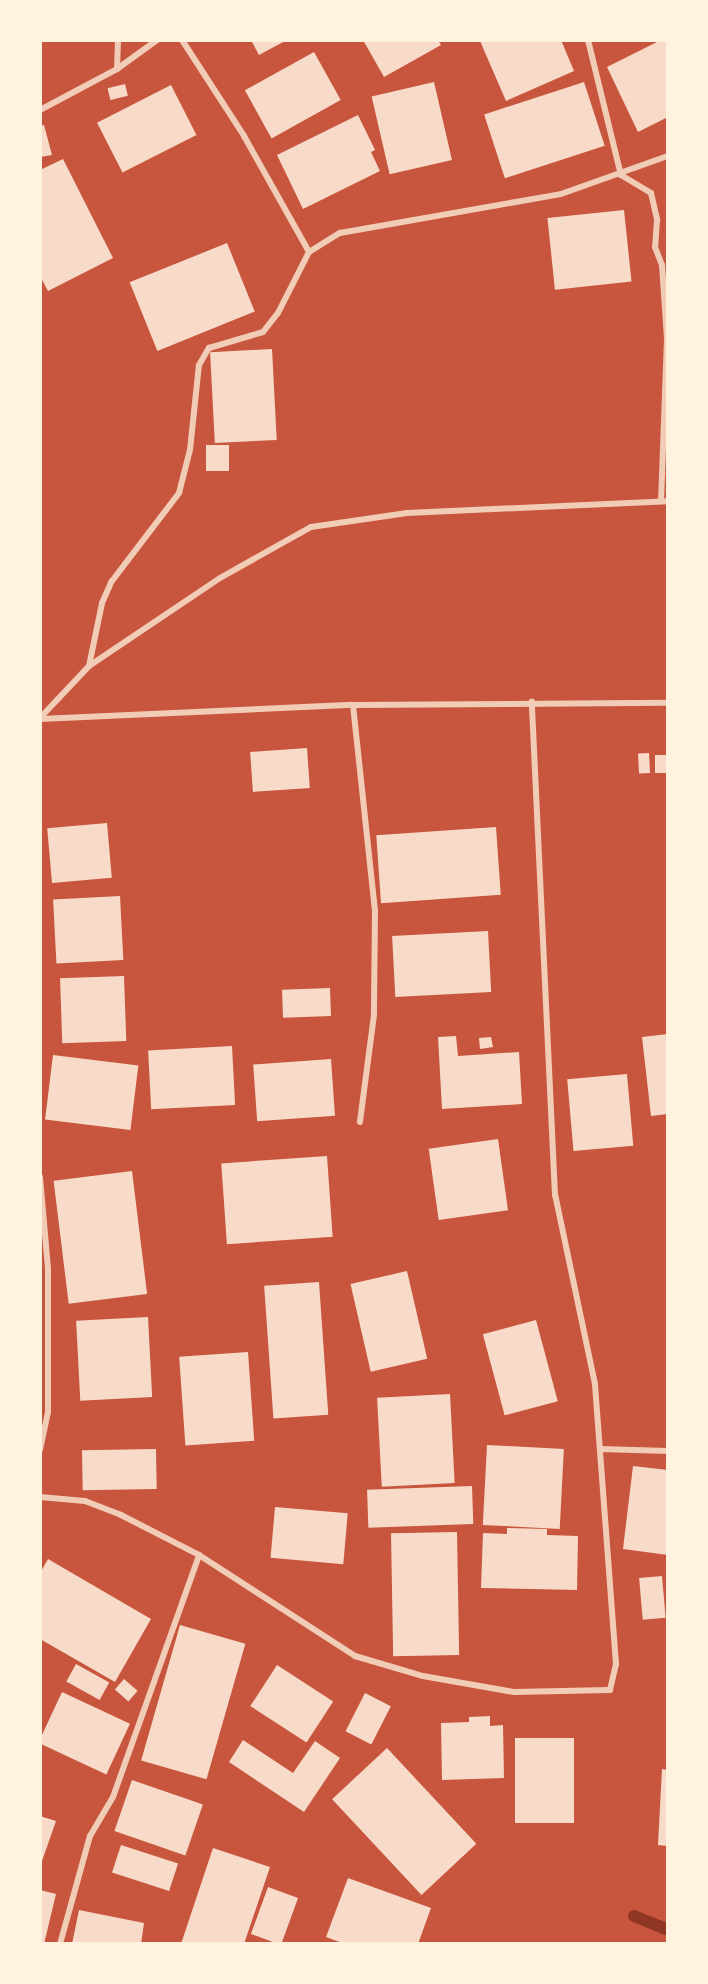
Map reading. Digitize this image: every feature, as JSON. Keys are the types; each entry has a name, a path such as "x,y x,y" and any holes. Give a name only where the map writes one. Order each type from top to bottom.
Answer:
{"street":[{"path":"117,40 117,69"},
{"path":"40,110 117,69 157,40"},
{"path":"182,40 244,136 309,252"},
{"path":"40,719 89,666 220,578 311,527 407,513 664,501 667,339 663,265 655,247 657,220 651,193 621,175 588,40"},
{"path":"89,666 102,603 112,581 179,493 190,450 199,365 209,348 263,332 278,312 309,252 340,233 561,194 621,175 668,156"},
{"path":"40,719 353,705 532,702 668,703"},
{"path":"40,1497 85,1501 121,1515 199,1555 355,1656 423,1676 514,1692 610,1690 616,1664 595,1384 555,1195 532,702"},
{"path":"353,705 375,911 374,1015 360,1122"},
{"path":"40,1177 48,1268 48,1412 40,1450"},
{"path":"600,1449 668,1451"},
{"path":"60,1944 90,1836 113,1797 199,1555"}],"building":[{"path":"251,40 287,40 259,55"},
{"path":"363,40 438,40 441,45 384,77"},
{"path":"561,40 574,71 506,101 480,41"},
{"path":"661,40 668,40 668,117 638,132 607,67"},
{"path":"314,52 341,100 272,138 245,90"},
{"path":"434,82 452,160 390,174 372,96"},
{"path":"584,82 605,146 505,178 484,114"},
{"path":"125,84 128,96 110,100 108,88"},
{"path":"171,85 196,135 122,173 97,123"},
{"path":"358,115 375,150 371,152 380,171 303,209 277,155"},
{"path":"44,125 52,155 40,157 40,126"},
{"path":"63,159 113,258 48,291 40,276 40,170"},
{"path":"624,210 632,282 555,290 547,218"},
{"path":"227,243 255,312 157,351 130,282"},
{"path":"272,349 277,440 215,443 210,352"},
{"path":"206,445 229,445 229,471 206,471"},
{"path":"307,748 310,788 253,792 250,752"},
{"path":"649,753 650,773 639,774 638,754"},
{"path":"655,755 668,755 668,773 655,773"},
{"path":"107,823 112,878 52,883 47,828"},
{"path":"496,827 501,895 381,903 376,835"},
{"path":"120,896 123,960 56,963 53,900"},
{"path":"488,931 491,992 395,997 392,936"},
{"path":"124,976 126,1041 62,1043 60,978"},
{"path":"330,988 331,1016 283,1018 282,990"},
{"path":"668,1034 668,1114 651,1116 642,1037"},
{"path":"456,1036 458,1056 519,1052 522,1104 442,1109 438,1037"},
{"path":"491,1037 493,1047 480,1049 479,1038"},
{"path":"232,1046 235,1105 151,1109 148,1050"},
{"path":"53,1055 138,1065 130,1130 45,1120"},
{"path":"331,1059 335,1116 257,1121 253,1064"},
{"path":"627,1074 633,1146 574,1151 567,1079"},
{"path":"498,1139 508,1210 439,1220 429,1149"},
{"path":"327,1156 333,1237 227,1244 221,1163"},
{"path":"132,1171 147,1294 69,1304 54,1181"},
{"path":"407,1271 427,1359 371,1372 350,1284"},
{"path":"319,1282 328,1415 273,1419 264,1286"},
{"path":"148,1317 152,1397 80,1401 76,1321"},
{"path":"536,1320 558,1401 505,1415 483,1334"},
{"path":"248,1352 254,1441 185,1446 179,1357"},
{"path":"450,1394 455,1483 382,1487 377,1398"},
{"path":"487,1445 564,1449 560,1529 483,1525"},
{"path":"156,1449 157,1489 83,1490 82,1450"},
{"path":"633,1466 668,1470 668,1555 623,1549"},
{"path":"472,1486 473,1524 368,1528 367,1490"},
{"path":"275,1507 348,1513 343,1564 271,1558"},
{"path":"507,1528 547,1529 547,1535 578,1536 577,1590 481,1588 483,1533 507,1534"},
{"path":"457,1532 459,1655 393,1656 391,1533"},
{"path":"48,1559 151,1619 115,1682 40,1639 40,1573"},
{"path":"662,1576 666,1618 643,1620 639,1578"},
{"path":"180,1625 245,1644 207,1779 141,1761"},
{"path":"76,1664 109,1682 100,1700 66,1681"},
{"path":"277,1665 333,1701 307,1743 250,1706"},
{"path":"124,1679 138,1691 128,1701 115,1690"},
{"path":"62,1692 130,1724 106,1774 40,1744"},
{"path":"365,1693 391,1706 371,1744 345,1731"},
{"path":"490,1716 490,1726 503,1725 504,1778 442,1780 441,1723 469,1722 469,1717"},
{"path":"515,1738 574,1738 574,1823 515,1823"},
{"path":"243,1740 293,1773 315,1741 340,1758 304,1812 229,1762"},
{"path":"387,1748 476,1844 421,1895 332,1799"},
{"path":"662,1769 668,1770 668,1846 658,1845"},
{"path":"132,1780 203,1804 185,1855 114,1831"},
{"path":"40,1816 56,1821 42,1861 40,1861"},
{"path":"121,1845 178,1864 169,1891 112,1873"},
{"path":"213,1848 270,1867 244,1944 181,1944"},
{"path":"348,1878 431,1908 418,1944 345,1944 326,1937"},
{"path":"268,1887 298,1898 281,1944 251,1934"},
{"path":"40,1890 56,1894 44,1944 40,1944"},
{"path":"79,1910 144,1923 141,1944 72,1944"}],"waterway":[{"path":"634,1916 668,1930"}]}
